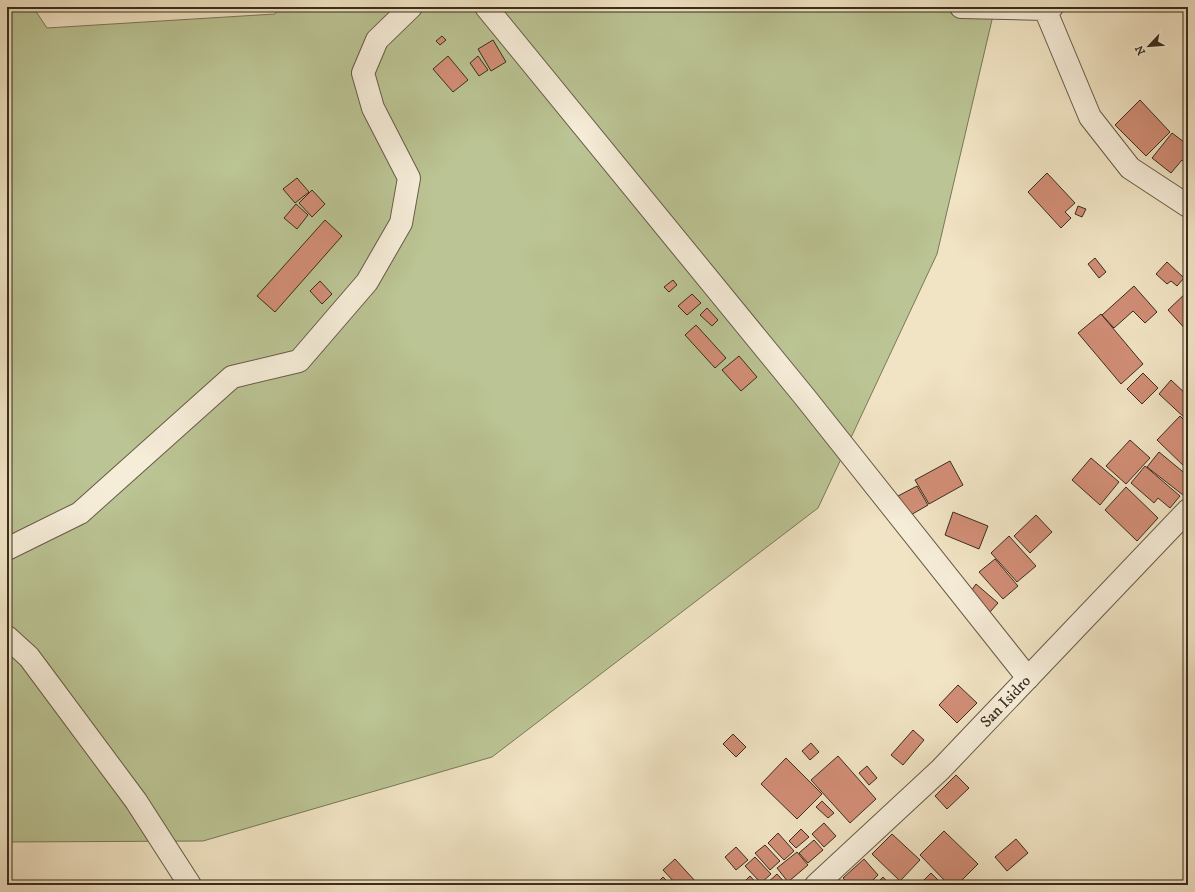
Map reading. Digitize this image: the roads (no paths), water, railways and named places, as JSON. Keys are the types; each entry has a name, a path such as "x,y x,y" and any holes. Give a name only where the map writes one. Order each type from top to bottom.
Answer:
{"street":[{"path":"7,549 80,513 232,377 299,361 367,282 401,223 409,178 373,108 363,73 377,40 411,7"},
{"path":"486,7 804,396 1028,678"},
{"path":"961,7 1048,8 1090,117 1130,168 1188,206"},
{"name":"San Isidro","path":"816,885 940,770 1188,510"},
{"path":"7,637 29,657 132,795 190,885"}]}
